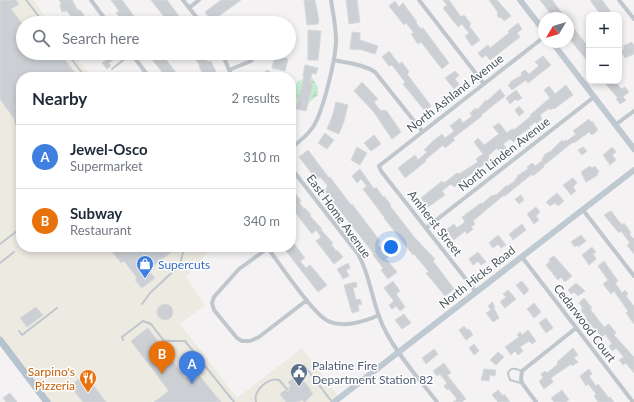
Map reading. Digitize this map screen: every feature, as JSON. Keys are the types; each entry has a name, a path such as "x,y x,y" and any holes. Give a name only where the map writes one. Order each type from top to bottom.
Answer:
{"main road":[{"path":"520,0 538,23"},
{"path":"557,48 634,149"},
{"name":"North Hicks Road","path":"333,402 634,170"},
{"path":"0,340 47,402"}],"street":[{"path":"91,0 103,16"},
{"path":"183,0 195,16"},
{"path":"189,8 199,0"},
{"path":"296,144 306,135 316,122 334,60 336,40 331,0"},
{"path":"418,0 484,84"},
{"path":"619,0 634,19"},
{"name":"North Ashland Avenue","path":"379,166 538,42"},
{"path":"136,60 145,72"},
{"path":"225,60 229,70 252,60"},
{"path":"334,60 363,66 374,72 422,132"},
{"name":"North Linden Avenue","path":"426,228 594,97"},
{"path":"616,125 634,111"},
{"name":"Amherst Street","path":"379,166 476,292"},
{"name":"East Home Avenue","path":"296,174 352,245 360,258 370,282 378,316 385,332 398,352 437,402"},
{"path":"583,210 634,276"},
{"path":"261,252 239,269 214,297 212,303 214,310 237,338 242,341 250,341 259,337 307,300"},
{"path":"271,252 321,317 333,323 349,324 378,316"},
{"name":"Cedarwood Court","path":"522,257 633,402"},
{"path":"536,402 520,379 522,371 576,328"}],"lane":[{"path":"26,0 39,16"},
{"path":"72,60 81,72"},
{"path":"112,69 123,60"},
{"path":"0,244 16,232"},
{"path":"0,263 14,252"},
{"path":"142,304 150,293 180,265 183,252"},
{"path":"19,332 22,335 57,308"},
{"path":"122,340 122,337 143,321 151,324 164,341 185,341 234,402"},
{"path":"304,365 333,402"},
{"path":"522,371 517,368 512,368 508,374 510,380 522,383"},
{"path":"256,402 255,397 258,391 272,380 279,380 287,389"}],"shaded area":[{"path":"0,0 33,0 45,16 16,16 16,60 79,60 88,72 16,72 16,252 208,252 186,277 205,305 180,324 237,398 302,348 339,398 333,402 47,402 0,340"}],"green space":[{"path":"307,76 313,79 318,87 318,95 305,106 296,105 296,84"}],"building":[{"path":"16,0 19,4 11,9 16,16 16,60 65,60 74,72 16,72 16,125 15,120 0,99 0,1"},
{"path":"59,0 72,0 77,9 81,11 84,16 71,16 67,11 62,12 60,6 61,3"},
{"path":"111,0 122,0 134,16 119,16 116,13 119,11"},
{"path":"151,0 167,0 179,16 164,16"},
{"path":"221,0 241,0 219,16 208,16 205,12"},
{"path":"304,0 315,0 319,21 318,24 307,25"},
{"path":"346,0 357,0 360,22 349,24"},
{"path":"443,0 449,0 461,17 464,15 471,24 469,26 480,40 472,46 465,36 469,33 462,24 458,27 443,8 447,5"},
{"path":"489,0 497,0 511,16 504,21 501,17 499,18 497,11"},
{"path":"540,0 552,0 561,12 549,12"},
{"path":"590,0 602,0 611,12 599,12"},
{"path":"395,1 399,7 403,3 417,22 416,23 421,29 423,28 449,63 442,69 421,42 418,44 411,34 414,33 406,23 404,25 389,6"},
{"path":"518,23 522,29 517,33 520,37 490,60 486,55 482,58 478,53 488,45 490,48 509,33 508,31"},
{"path":"574,29 586,44 586,59 574,44"},
{"path":"308,30 321,31 318,60 308,60"},
{"path":"352,32 360,33 360,40 378,46 375,54 359,49 350,49"},
{"path":"632,42 634,46 634,54 625,58 622,53 624,49 623,46"},
{"path":"389,51 399,64 402,62 409,72 407,74 431,106 425,111 403,84 405,82 392,65 389,66 382,57"},
{"path":"543,56 551,65 528,83 526,80 512,90 508,85 511,83 510,82 522,75 521,73 525,70 529,74 539,66 535,62"},
{"path":"106,60 113,60 109,63 111,66 107,69 102,63"},
{"path":"153,60 166,60 175,72 162,72"},
{"path":"196,60 207,60 208,62 211,61 216,72 202,72"},
{"path":"274,60 288,60 285,71 272,68"},
{"path":"305,65 318,68 316,74 312,73 310,83 313,84 306,111 296,109 304,77"},
{"path":"455,71 459,75 455,79 459,84 454,89 445,78"},
{"path":"362,82 378,99 374,102 381,111 386,110 401,132 392,139 373,111 354,91"},
{"path":"606,84 617,84 621,89 625,87 629,92 623,97 626,100 620,104 616,99 618,98"},
{"path":"566,85 573,95 554,109 553,108 550,110 549,108 540,115 542,119 537,123 535,122 513,142 510,139 503,144 506,147 500,152 497,148 488,156 491,159 454,187 451,184 442,191 445,195 428,207 421,198 442,181 444,183 457,173 459,174 478,162 476,159 483,154 474,142 478,138 484,145 499,134 493,127 499,123 507,133 512,129 514,130 550,98 544,90 549,86 555,94"},
{"path":"500,89 505,96 453,138 455,140 445,148 443,145 405,178 398,168 415,155 418,160 427,152 424,150 433,141 442,134 445,138 454,131 450,126 460,118 463,123 472,116 470,113 476,108 477,110 486,100 487,101"},
{"path":"516,90 522,98 517,101 516,99 510,104 506,98"},
{"path":"336,102 348,105 339,134 327,129"},
{"path":"519,106 524,112 519,116 515,110"},
{"path":"589,119 598,130 592,135 589,132 574,143 573,142 533,176 532,174 473,221 475,224 471,227 473,229 467,234 465,231 454,240 446,230 454,224 457,228 465,222 462,217 516,180 515,179 518,177 517,176 528,169 527,167 532,163 535,166 543,160 542,158 545,156 544,155 551,151 562,140 563,142 566,140 567,141 576,134 573,131"},
{"path":"325,133 334,140 327,149 318,143"},
{"path":"374,135 381,144 371,151 364,143"},
{"path":"357,147 367,153 360,165 351,160"},
{"path":"583,147 587,151 582,155 578,150"},
{"path":"612,147 616,152 612,155 616,160 610,165 603,155"},
{"path":"308,150 380,241 378,244 388,257 386,259 397,272 388,279 381,270 383,268 373,255 374,254 332,200 333,199 324,190 328,186 320,177 317,180 299,157"},
{"path":"590,166 592,168 595,166 599,172 597,173 598,175 586,182 581,172"},
{"path":"360,169 374,189 376,187 383,197 384,196 415,238 435,259 433,261 454,289 445,296 426,273 429,272 414,254 413,255 363,189 367,186 361,179 357,183 352,176"},
{"path":"573,178 577,183 573,187 576,191 571,195 563,185"},
{"path":"557,193 564,201 558,206 555,203 550,206 546,202"},
{"path":"296,194 304,209 305,208 311,215 310,216 322,229 321,230 333,243 331,244 336,251 337,250 343,257 334,264 316,241 321,237 316,230 312,234 296,213"},
{"path":"521,195 524,200 519,204 515,199"},
{"path":"536,207 540,212 536,216 539,220 534,224 527,214"},
{"path":"611,211 622,225 624,223 631,233 629,234 634,239 634,254 627,245 630,243 621,231 619,233 604,215"},
{"path":"522,224 526,230 513,240 509,234"},
{"path":"498,235 506,245 501,248 498,244 493,248 489,243"},
{"path":"581,235 586,241 578,247 577,245 575,247 571,242"},
{"path":"296,246 305,258 300,261 306,268 310,265 327,285 318,292 287,252 296,252"},
{"path":"592,247 596,252 593,254 596,259 589,265 582,255"},
{"path":"112,252 171,252 148,270 155,278 142,288 135,280 137,278 124,261 121,263"},
{"path":"478,252 486,262 481,265 478,261 473,265 469,259"},
{"path":"554,256 572,276 565,282 561,277 558,280 546,265 550,261 549,259"},
{"path":"604,261 618,281 615,283 622,293 625,290 628,294 626,296 634,306 634,324 626,313 628,311 614,291 611,294 603,284 608,280 598,266"},
{"path":"348,263 350,268 346,270 349,276 343,279 337,269"},
{"path":"393,281 400,291 396,294 405,307 400,311 396,306 392,309 389,305 394,301 384,288"},
{"path":"522,281 529,290 524,295 516,285"},
{"path":"356,282 357,287 353,288 356,300 360,299 362,304 358,305 359,311 352,313 344,285"},
{"path":"576,283 585,291 578,296 574,292 571,294 568,290"},
{"path":"508,290 516,299 505,308 500,302 506,297 503,294"},
{"path":"584,298 592,308 590,309 604,327 609,324 616,333 614,335 634,357 634,373 626,363 623,365 619,360 624,357 616,348 612,351 609,346 612,344 605,334 602,337 586,319 587,318 581,310 583,308 579,303"},
{"path":"492,302 499,318 493,322 486,313 491,310 488,306"},
{"path":"534,303 541,312 534,318 527,309"},
{"path":"165,304 171,306 173,312 171,318 165,320 159,318 157,312 159,306"},
{"path":"36,307 43,315 27,327 20,318"},
{"path":"404,314 411,323 402,329 395,320"},
{"path":"546,318 553,328 546,333 539,323"},
{"path":"464,326 467,330 469,329 473,335 466,340 459,330"},
{"path":"148,328 185,378 200,366 204,369 198,374 221,402 154,402 169,391 131,341"},
{"path":"528,330 536,341 532,344 529,341 520,347 523,351 518,355 515,351 511,355 505,347 519,337 517,335 520,332 522,335"},
{"path":"474,344 479,351 474,355 469,348"},
{"path":"573,348 578,355 574,358 578,362 572,366 571,364 551,378 553,382 544,389 539,381 543,378 541,374 545,371 547,373"},
{"path":"434,349 438,354 426,364 422,358"},
{"path":"498,352 504,357 496,365 490,360"},
{"path":"444,363 451,373 447,375 466,399 462,402 453,402 457,399 449,389 447,390 444,386 447,383 440,374 437,376 433,371"},
{"path":"484,369 496,370 495,376 490,375 489,381 481,380"},
{"path":"589,369 592,374 589,376 596,386 598,384 614,402 598,402 594,396 596,394 588,384 586,386 580,376"},
{"name":"Sarpino's Pizzeria","path":"85,374 106,402 83,402 70,386"},
{"name":"Palatine Fire Department Station 82","path":"298,374 313,394 305,402 302,400 298,402 286,402 280,394 285,390 289,391 289,387 291,386 288,382"},
{"path":"498,390 503,396 504,394 510,402 498,402 492,395"},
{"path":"562,390 569,400 566,402 554,402 551,398"},
{"path":"10,393 17,402 6,402 3,398"}],"place":[{"name":"Supercuts","path":"145,279"},
{"name":"Subway","path":"162,374"},
{"name":"Jewel-Osco","path":"192,384"},
{"name":"Palatine Fire Department Station 82","path":"299,387"},
{"name":"Sarpino's Pizzeria","path":"88,393"}]}
